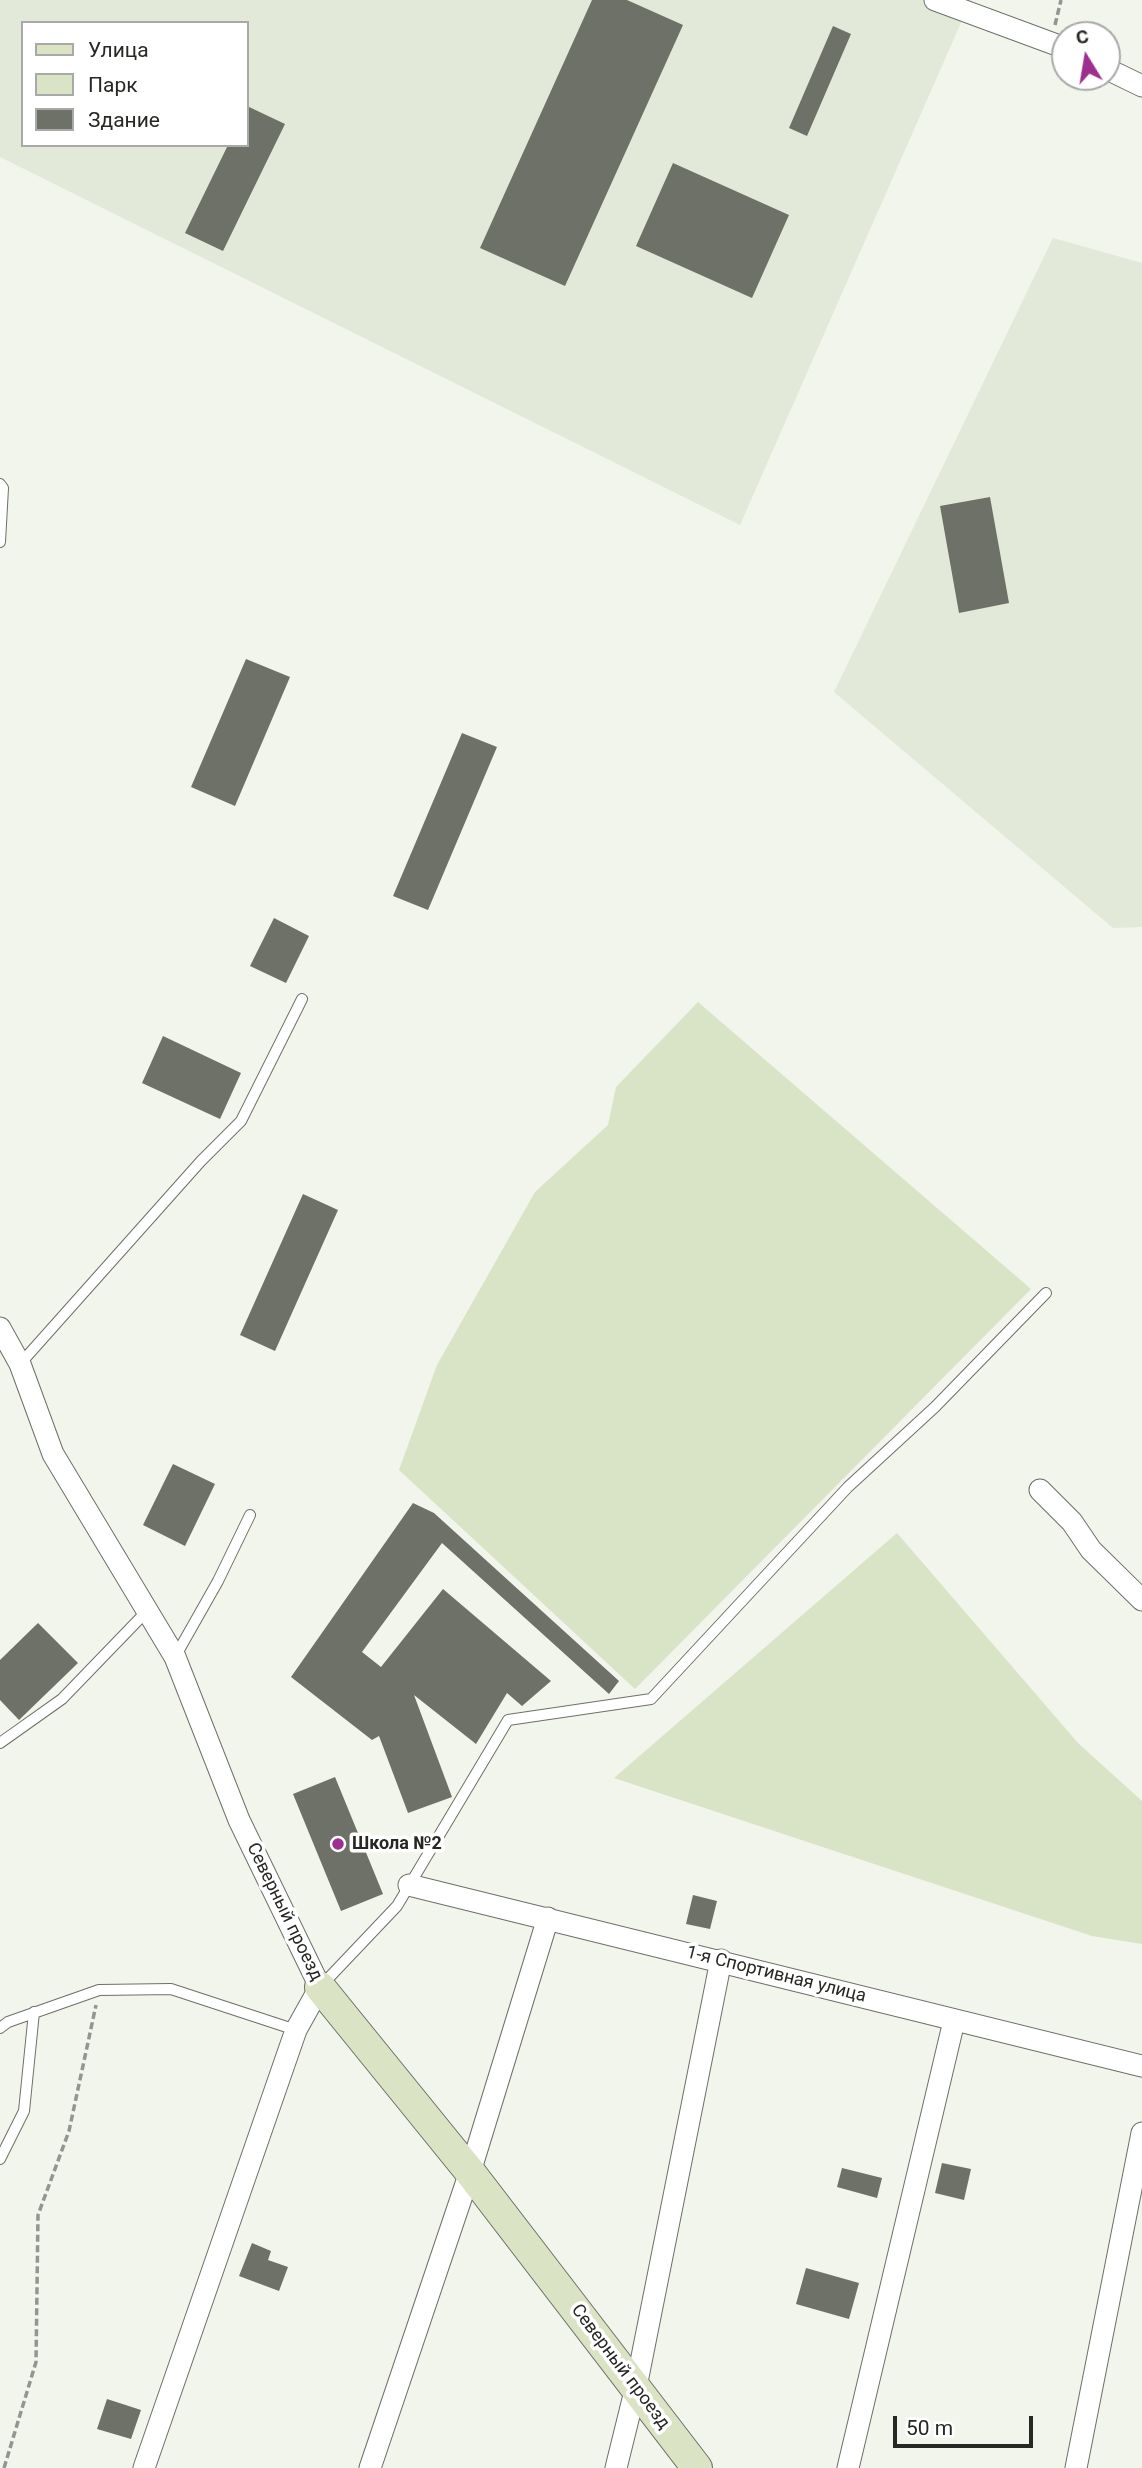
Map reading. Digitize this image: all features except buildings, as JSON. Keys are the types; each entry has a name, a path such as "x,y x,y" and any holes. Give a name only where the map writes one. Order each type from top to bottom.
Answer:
{"street":[{"path":"935,0 1051,42"},
{"path":"1121,76 1142,86"},
{"name":"Северный проезд","path":"0,1328 20,1364 52,1454 175,1657 239,1820 320,1987 470,2172 697,2468"},
{"path":"1040,1490 1072,1522 1091,1550 1142,1600"},
{"name":"1-я Спортивная улица","path":"409,1885 1142,2066"},
{"path":"370,2468 470,2172 548,1918"},
{"path":"616,2468 636,2388 721,1960"},
{"path":"144,2468 296,2030 320,1987"},
{"path":"848,2468 954,2021"},
{"path":"1076,2468 1142,2133"}],"lane":[{"path":"0,484 3,488 0,542"},
{"path":"20,1364 241,1121 302,999"},
{"path":"320,1987 397,1906 508,1720 651,1699 848,1487 935,1407 1046,1293"},
{"path":"175,1657 219,1581 250,1515"},
{"path":"0,1743 62,1699 147,1611"},
{"path":"0,2028 34,2012 99,1990 171,1989 296,2030"},
{"path":"0,2159 24,2111 34,2012"}],"path":[{"path":"1060,21 1061,0"},
{"path":"4,2468 36,2362 38,2215 69,2130 99,1990"}],"shaded area":[{"path":"0,0 971,0 740,525 0,157"},
{"path":"1053,238 1142,263 1142,927 1113,928 834,692"}],"green space":[{"path":"698,1002 1031,1289 635,1689 399,1470 437,1365 535,1192 608,1125 616,1087"},
{"path":"897,1533 1078,1743 1142,1801 1142,1944 1092,1936 614,1778"}],"place":[{"name":"Школа №2","path":"338,1844"}]}
